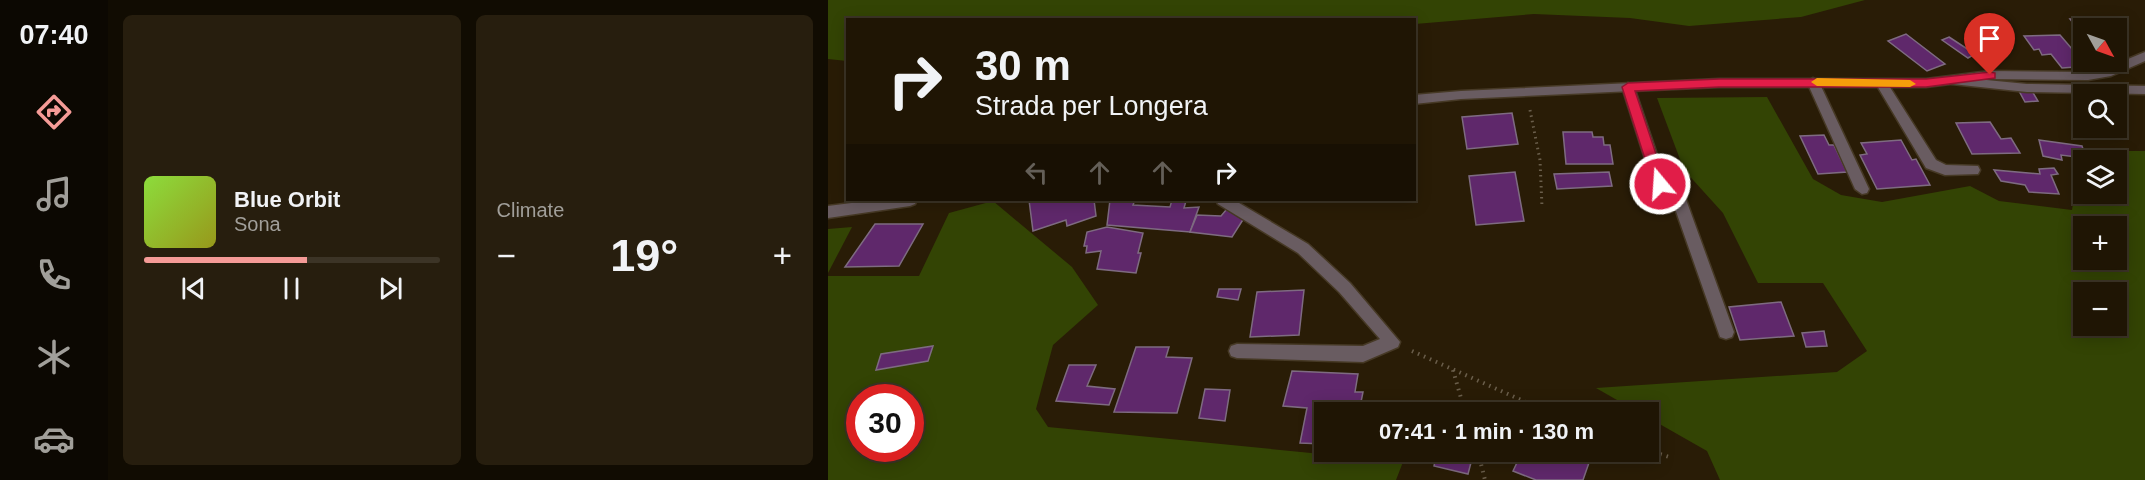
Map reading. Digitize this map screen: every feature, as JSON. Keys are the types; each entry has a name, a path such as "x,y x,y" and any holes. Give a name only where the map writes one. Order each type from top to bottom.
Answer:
{"street":[{"path":"1416,100 1628,87 1813,82 1882,84 1956,81 1990,75 2088,76 2107,73 2145,56"},
{"path":"1956,81 2027,88 2145,90"},
{"path":"1813,82 1862,189"},
{"path":"1882,84 1931,164 1945,170 1973,170"},
{"path":"1628,87 1660,184 1677,194 1726,332"},
{"path":"828,212 903,201"},
{"path":"1225,201 1312,255 1392,342 1363,354 1237,351"}],"path":[{"path":"1527,92 1540,160 1542,207"},
{"path":"1392,342 1525,402"},
{"path":"1453,370 1462,402"},
{"path":"1659,454 1672,458"},
{"path":"1480,462 1485,480"}],"green space":[{"path":"828,0 1865,0 1801,17 1689,26 1630,18 1534,14 1416,24 1416,18 846,18 846,61 828,59"},
{"path":"1767,97 1813,179 1841,195 1882,202 1970,186 1999,201 2072,210 2073,203 2127,204 2127,151 2145,151 2145,480 1720,480 1707,451 1659,424 1659,402 1620,402 1596,388 1837,372 1867,351 1823,283 1758,283 1723,213 1684,170 1657,98"},
{"path":"993,201 1072,267 1098,305 1053,345 1036,409 1048,427 1314,453 1314,462 1403,462 1396,480 828,480 828,276 919,276 949,213"},
{"path":"852,227 828,273 828,229"}],"building":[{"path":"1906,34 1945,64 1927,71 1888,41"},
{"path":"2060,35 2073,50 2073,67 2062,68 2051,54 2042,55 2039,49 2034,50 2024,36"},
{"path":"1949,37 1975,54 1968,58 1942,40"},
{"path":"2019,91 2032,91 2038,101 2025,102"},
{"path":"1512,113 1518,144 1467,149 1462,117"},
{"path":"1990,122 2001,139 2011,138 2020,153 1972,154 1956,123"},
{"path":"1563,132 1592,132 1593,137 1603,137 1604,145 1610,145 1613,164 1566,164"},
{"path":"1824,135 1829,145 1834,145 1847,172 1818,174 1800,136"},
{"path":"1901,140 1912,160 1916,159 1930,185 1877,189 1860,155 1867,154 1861,143"},
{"path":"2039,140 2082,146 2083,150 2073,150 2073,156 2061,155 2062,160 2043,156"},
{"path":"2054,168 2058,174 2051,175 2059,194 2029,192 2025,185 2001,181 1994,170 2040,174 2039,169"},
{"path":"1515,172 1524,221 1476,225 1469,176"},
{"path":"1609,172 1612,186 1557,189 1554,174"},
{"path":"1029,201 1094,201 1096,216 1067,226 1066,220 1033,231"},
{"path":"1110,201 1135,201 1133,205 1170,207 1172,201 1186,201 1184,208 1199,207 1190,232 1107,225"},
{"path":"1226,210 1246,215 1232,237 1190,232 1197,215 1221,216"},
{"path":"875,224 923,224 899,266 845,267"},
{"path":"1107,227 1143,233 1136,273 1097,269 1101,251 1086,253 1087,246 1084,246 1087,232"},
{"path":"1219,289 1241,289 1238,300 1217,297"},
{"path":"1304,290 1299,335 1250,337 1257,292"},
{"path":"1781,302 1794,336 1740,340 1729,307"},
{"path":"1824,331 1827,346 1806,347 1802,333"},
{"path":"933,346 928,361 876,370 881,354"},
{"path":"1136,347 1169,347 1166,357 1192,358 1177,413 1114,412"},
{"path":"1069,365 1096,365 1087,386 1115,389 1109,405 1056,401"},
{"path":"1292,371 1358,374 1355,392 1363,392 1361,402 1314,402 1314,444 1300,443 1307,408 1283,406"},
{"path":"1205,389 1230,390 1225,421 1199,418"},
{"path":"1435,462 1471,462 1468,474 1434,466"},
{"path":"1517,462 1589,462 1583,480 1536,480 1513,471"}],"slow traffic":[{"path":"1817,82 1910,84"}],"route":[{"path":"1660,184 1628,87 1719,83 1926,83 1990,75"}]}
